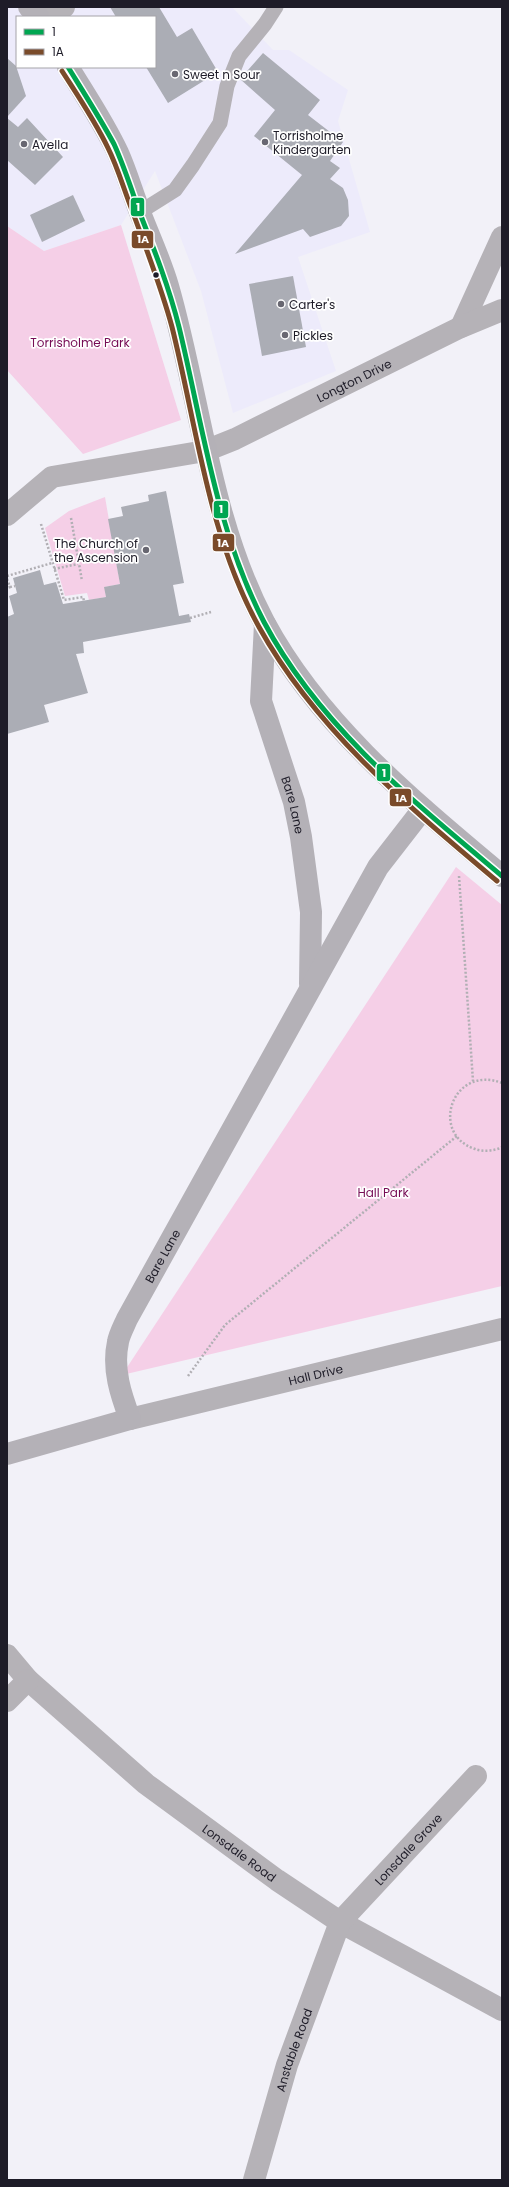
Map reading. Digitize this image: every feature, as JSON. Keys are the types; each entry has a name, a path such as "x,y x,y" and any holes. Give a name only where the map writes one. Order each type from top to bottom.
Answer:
{"main road":[{"path":"29,7 37,16"},
{"path":"69,68 118,152 168,285 205,451 239,564 265,624 302,680 325,710 362,751 423,809 502,876"},
{"name":"Bare Lane","path":"265,624 261,701 294,802 301,837 311,912 310,989"},
{"name":"Bare Lane","path":"130,1419 121,1395 116,1367 118,1342 127,1319 378,867 423,809"},
{"path":"7,1454 130,1419"}],"street":[{"path":"51,16 64,7"},
{"path":"461,327 502,237"},
{"name":"Longton Drive","path":"7,515 52,477 205,451 235,439 461,327 502,310"},
{"name":"Hall Drive","path":"130,1419 502,1329"},
{"name":"Lonsdale Road","path":"7,1655 28,1680 146,1784 277,1880 340,1922 492,2006 502,2010"},
{"path":"7,1702 28,1680"},
{"name":"Lonsdale Grove","path":"340,1922 476,1776"},
{"name":"Anstable Road","path":"254,2180 287,2064 340,1922"}],"lane":[{"path":"140,212 175,190 193,165 220,123 227,86 239,56 265,24 276,7"}],"path":[{"path":"71,518 82,581"},
{"path":"40,520 64,600 84,597 84,601"},
{"path":"15,586 8,588 7,578 53,562"},
{"path":"54,569 78,564"},
{"path":"190,618 211,612"},
{"path":"456,838 473,1081"},
{"path":"502,1083 485,1078 473,1081 456,1094 450,1108 451,1124 456,1136 468,1147 480,1151 498,1150 502,1147"},
{"path":"163,1411 225,1325 456,1136"}],"shaded area":[{"path":"7,7 232,7 273,50 289,50 348,90 338,121 370,232 298,257 336,371 233,413 201,291 155,171 121,225 44,251 7,226"}],"green space":[{"name":"Torrisholme Park","path":"121,225 181,420 83,454 7,370 7,226 44,251"},
{"path":"105,497 120,584 105,587 106,597 89,600 87,593 65,596 45,528 69,511"},
{"name":"Hall Park","path":"456,867 502,905 502,1286 122,1375"}],"building":[{"path":"110,7 159,7 177,37 192,28 218,72 168,103 147,68 156,68 156,16 115,16"},
{"path":"263,53 320,100 308,115 343,142 330,161 340,168 330,179 343,188 348,200 349,216 341,226 310,237 303,229 235,254 302,175 254,136 275,110 240,79"},
{"path":"7,58 16,66 26,96 7,117"},
{"path":"7,118 18,127 27,118 63,157 35,185 7,160"},
{"path":"73,195 85,221 42,242 30,215"},
{"path":"293,276 306,347 262,356 249,284"},
{"path":"166,491 184,583 173,585 179,616 189,614 191,622 83,642 84,653 76,654 88,693 44,705 49,722 7,734 7,617 14,614 9,596 17,593 13,578 40,570 44,585 56,582 63,604 106,597 104,587 120,584 108,519 123,516 121,507 149,501 148,495"}],"transit line":[{"name":"1","path":"69,68 114,144 161,268 179,327 212,477 222,514 234,551 264,622 286,660 340,729 403,791 502,876"},
{"name":"1A","path":"62,71 92,118 112,156 153,268 172,327 197,442 216,518 227,555 242,592 259,627 282,664 308,700 336,733 398,795 497,881"}],"place":[{"name":"Sweet n Sour","path":"175,74"},
{"name":"Torrisholme Kindergarten","path":"265,142"},
{"name":"Avella","path":"24,144"},
{"name":"Carter's","path":"281,304"},
{"name":"Pickles","path":"285,335"},
{"name":"The Church of the Ascension","path":"146,550"}]}
